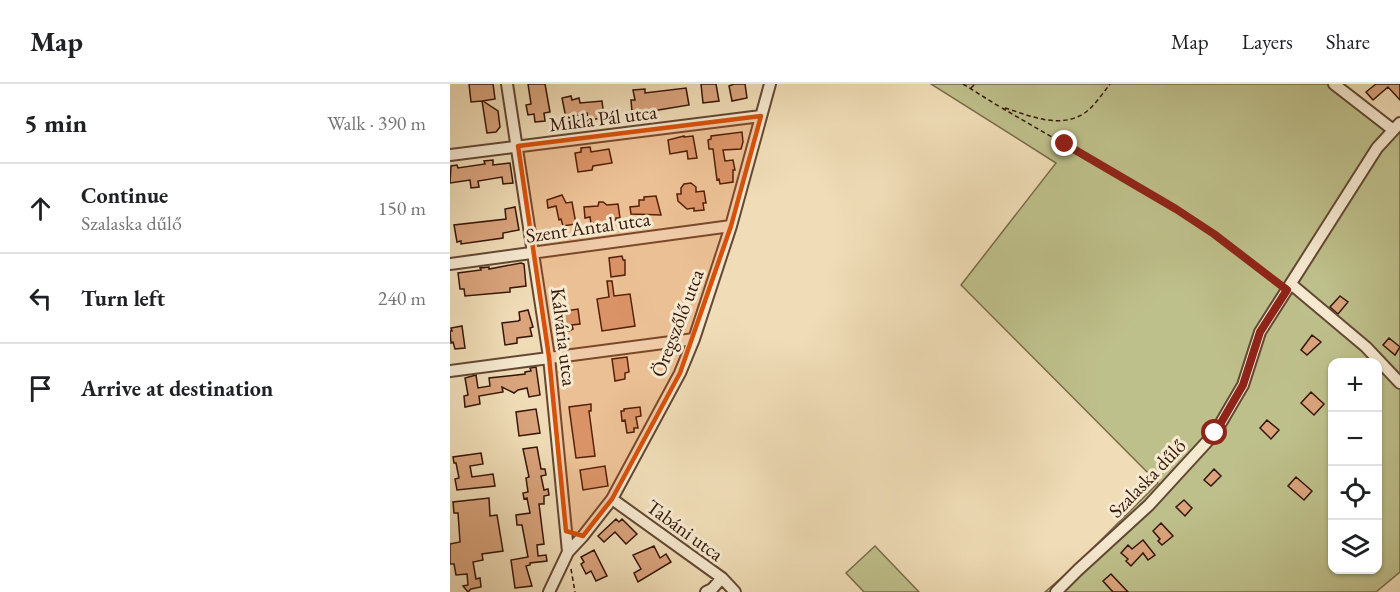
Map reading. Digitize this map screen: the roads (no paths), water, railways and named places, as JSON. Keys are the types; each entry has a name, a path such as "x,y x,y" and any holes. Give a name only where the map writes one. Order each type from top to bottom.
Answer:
{"street":[{"name":"Kálvária utca","path":"507,84 549,357 566,531 567,552 549,592"},
{"name":"Öregszőlő utca","path":"567,552 583,536 612,499 675,382 694,339 731,226 770,84"},
{"path":"1334,84 1396,126"},
{"name":"Mikla Pál utca","path":"450,155 761,116"},
{"name":"Szalaska dűlő","path":"1056,592 1149,505 1215,433 1243,385 1260,332 1377,148 1396,126"},
{"name":"Szent Antal utca","path":"450,264 731,226"},
{"path":"1289,287 1366,347 1400,383"},
{"path":"450,371 694,339"},
{"name":"Tabáni utca","path":"612,499 722,578 735,592"},
{"path":"566,531 583,536"},
{"path":"706,592 722,578"}]}
